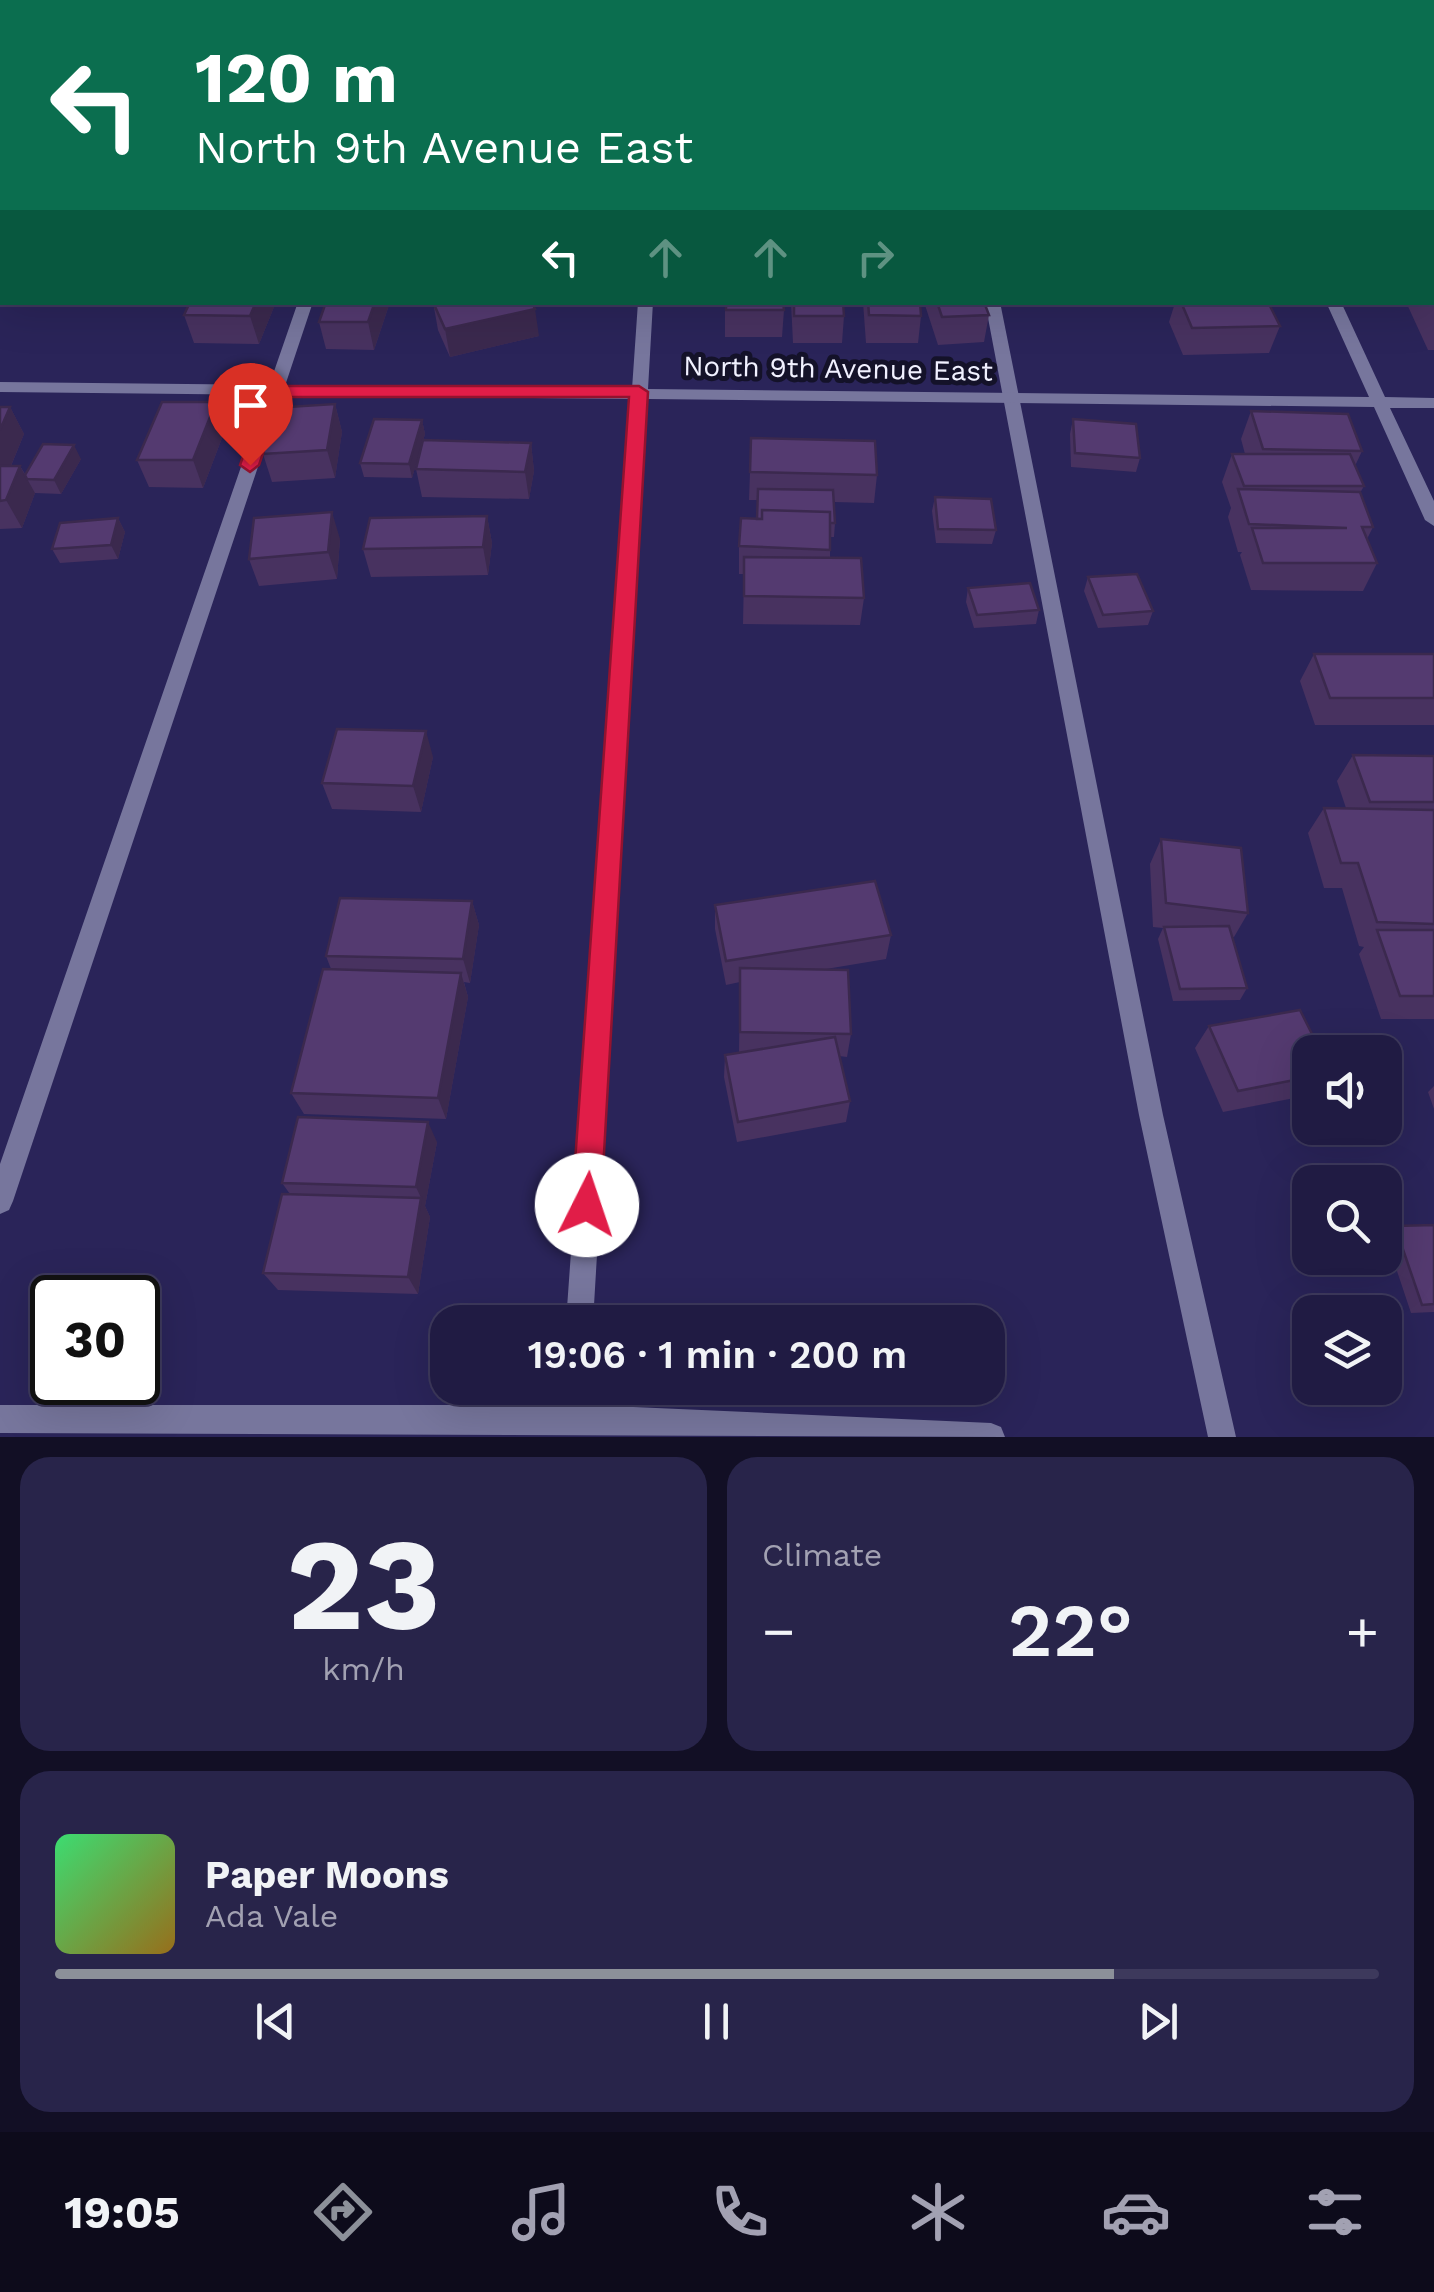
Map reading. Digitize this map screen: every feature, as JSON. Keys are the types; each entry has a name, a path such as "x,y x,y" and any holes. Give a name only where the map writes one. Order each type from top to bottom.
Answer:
{"street":[{"path":"0,1201 305,305"},
{"path":"580,1305 646,305"},
{"path":"993,305 1151,1115 1222,1437"},
{"path":"1334,305 1434,520"},
{"name":"North 9th Avenue East","path":"0,387 1434,403"},
{"path":"0,1419 991,1437"}],"building":[{"path":"189,305 255,305 250,316 184,315"},
{"path":"325,305 374,305 368,322 319,322"},
{"path":"434,305 533,305 535,309 445,329"},
{"path":"726,305 783,305 784,310 726,310"},
{"path":"794,305 843,305 844,316 794,316"},
{"path":"868,305 920,305 921,316 869,315"},
{"path":"938,305 985,305 989,315 942,317"},
{"path":"1182,305 1270,305 1280,326 1192,328"},
{"path":"162,402 216,402 193,460 137,460"},
{"path":"335,404 327,450 263,454 272,408"},
{"path":"0,407 10,407 0,430"},
{"path":"1251,411 1348,414 1362,451 1263,449"},
{"path":"374,419 422,420 409,464 360,463"},
{"path":"1073,419 1136,424 1140,458 1075,453"},
{"path":"751,438 875,441 877,475 750,472"},
{"path":"423,440 531,443 525,472 416,469"},
{"path":"43,444 74,445 54,480 27,479 25,475"},
{"path":"1232,454 1350,454 1364,486 1244,486"},
{"path":"0,466 20,466 6,500 0,501"},
{"path":"758,489 833,490 835,523 830,523 830,512 762,510 762,519 757,519"},
{"path":"1238,489 1360,492 1373,527 1362,527 1377,563 1263,563 1252,528 1347,528 1249,524"},
{"path":"935,497 991,499 996,530 938,529"},
{"path":"762,510 830,512 830,550 739,546 741,518 762,519"},
{"path":"332,512 328,552 249,559 254,518"},
{"path":"487,516 483,547 363,549 370,518"},
{"path":"118,518 111,545 52,549 60,523"},
{"path":"744,557 861,558 864,598 744,596"},
{"path":"1137,574 1153,611 1103,615 1088,577"},
{"path":"1030,583 1039,610 977,615 968,588"},
{"path":"1314,654 1434,654 1434,698 1330,698"},
{"path":"337,729 426,731 413,786 322,783"},
{"path":"1353,755 1434,756 1434,802 1370,802"},
{"path":"1324,808 1434,810 1434,924 1377,922 1358,863 1341,863"},
{"path":"1161,839 1241,848 1248,913 1166,903"},
{"path":"875,881 891,935 726,961 715,905"},
{"path":"340,898 472,901 463,959 326,956"},
{"path":"1229,926 1247,988 1180,989 1164,927"},
{"path":"1377,930 1434,930 1434,996 1400,996"},
{"path":"740,968 848,970 851,1034 740,1032"},
{"path":"323,969 461,973 438,1098 291,1093"},
{"path":"1300,1010 1312,1035 1292,1035 1292,1080 1238,1091 1209,1026"},
{"path":"835,1037 850,1101 738,1122 725,1055"},
{"path":"298,1117 428,1122 416,1187 282,1183"},
{"path":"282,1194 421,1198 408,1277 263,1273"},
{"path":"1434,1225 1434,1304 1422,1305 1402,1246 1402,1226"}],"route":[{"path":"250,465 275,392 639,392 587,1205"}]}
